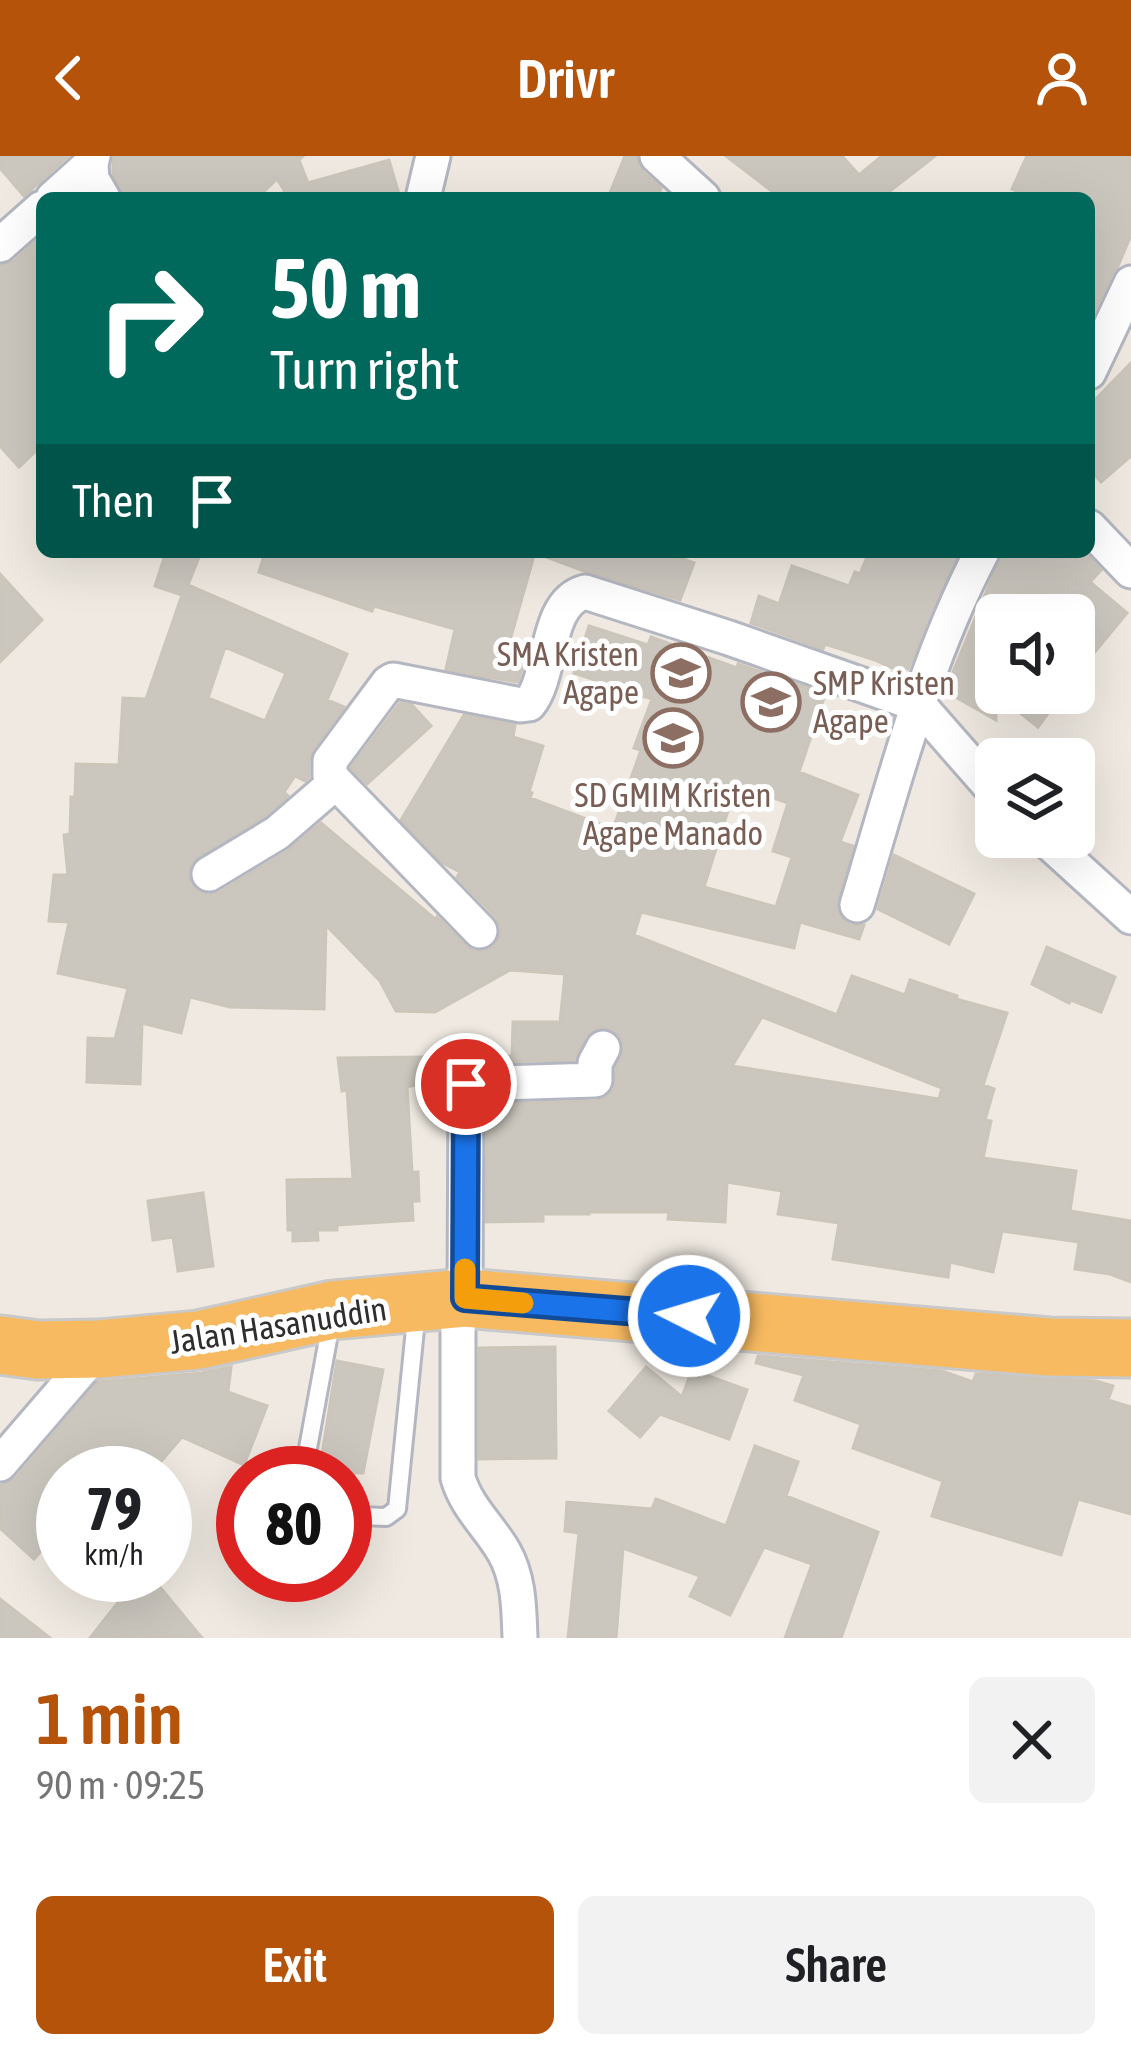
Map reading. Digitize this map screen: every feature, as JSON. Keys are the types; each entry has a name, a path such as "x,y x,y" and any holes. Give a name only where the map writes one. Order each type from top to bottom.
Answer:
{"highway":[{"name":"Jalan Hasanuddin","path":"0,1345 99,1349 199,1340 333,1310 447,1300 1049,1347 1131,1348"}],"street":[{"path":"424,192 433,156"},
{"path":"657,156 696,192"},
{"path":"59,192 92,160"},
{"path":"92,160 92,178 100,192"},
{"path":"0,245 36,213"},
{"path":"1095,360 1131,283"},
{"path":"1095,533 1131,571"},
{"path":"856,905 919,705 979,558"},
{"path":"481,931 330,776 328,768 334,752 393,680 529,704 538,690 563,609 585,592 919,705 975,769"},
{"path":"209,874 277,833 336,782"},
{"path":"1066,858 1131,917"},
{"path":"520,1638 512,1570 505,1553 464,1498 458,1478 447,1300 466,1084 595,1080 595,1063 603,1048"},
{"path":"0,1464 99,1349"}],"lane":[{"path":"372,1516 386,1517 397,1509 447,1300"},
{"path":"308,1446 333,1310"}],"building":[{"path":"0,156 68,156 24,196 0,168"},
{"path":"113,156 303,156 299,160 308,183 389,160 398,192 284,192 277,179 263,192 121,192 113,173"},
{"path":"625,156 637,156 642,171 661,188 659,192 610,192"},
{"path":"726,156 842,156 859,175 882,156 935,156 889,192 773,192"},
{"path":"1027,156 1131,156 1131,235 1095,310 1095,192 1012,189"},
{"path":"36,241 36,451 19,467 0,446 0,265 14,261"},
{"path":"1131,363 1131,456 1101,482 1095,475 1095,400"},
{"path":"164,558 199,558 188,585 347,654 327,700 344,707 312,750 309,777 305,781 295,776 284,792 288,796 265,816 191,863 191,884 208,895 220,892 288,851 321,823 473,951 494,947 501,927 496,917 457,877 460,872 443,863 401,820 464,715 515,725 513,737 543,746 530,798 613,829 641,750 634,748 652,699 574,673 589,626 648,645 651,637 809,688 807,692 824,698 799,772 858,795 840,842 853,846 836,909 850,925 864,925 859,939 800,922 794,948 641,912 634,935 837,1015 852,976 905,995 910,980 1007,1013 983,1085 994,1089 985,1120 991,1121 983,1158 1076,1171 1070,1211 1131,1221 1131,1282 1075,1269 1079,1242 1002,1231 993,1272 950,1262 948,1277 833,1259 839,1223 778,1214 782,1191 727,1182 725,1222 668,1219 669,1212 589,1212 543,1214 543,1221 486,1222 487,1104 607,1097 614,1089 624,1046 614,1030 603,1027 585,1037 575,1060 464,1063 447,1077 407,1087 412,1172 418,1172 419,1201 412,1201 413,1220 337,1225 337,1230 317,1230 318,1240 293,1241 293,1230 288,1230 287,1180 353,1179 347,1090 342,1091 338,1058 512,1056 513,1022 560,1022 565,974 510,970 435,1012 396,1011 380,981 326,925 324,1009 230,1007 190,997 181,1033 142,1023 140,1084 87,1082 88,1038 115,1039 128,988 58,973 69,922 49,921 54,875 68,875 64,835 70,834 76,764 119,765 123,698 146,699 182,595 155,586","holes":["225,647 286,673 265,721 208,698","736,785 788,803 773,851 792,857 776,907 704,887","762,1017 942,1088 939,1099 732,1066"]},
{"path":"263,558 533,558 505,658 524,662 518,682 487,677 489,673 485,677 446,669 455,629 374,606 372,611 259,572"},
{"path":"549,558 680,558 694,563 680,600"},
{"path":"867,558 956,558 903,673 751,623 759,596 779,604 792,566 849,586 855,572 860,574"},
{"path":"1000,558 1090,558 1101,570 1090,582 1127,613 1095,652 1095,594 985,594"},
{"path":"0,574 42,620 0,662"},
{"path":"975,619 975,708 945,691"},
{"path":"400,703 412,705 431,726 367,784 351,768"},
{"path":"1021,714 1048,714 1038,727"},
{"path":"894,855 974,894 949,944 878,909"},
{"path":"1047,947 1115,977 1101,1012 1069,1003 1032,984"},
{"path":"203,1193 213,1266 178,1271 173,1237 153,1240 148,1201"},
{"path":"555,1347 556,1458 479,1459 479,1348"},
{"path":"758,1356 942,1371 973,1382 976,1374 1113,1386 1108,1400 1131,1407 1131,1514 1078,1499 1061,1555 932,1516 943,1481 853,1448 861,1424 795,1400 804,1375 756,1363"},
{"path":"337,1361 383,1370 368,1446 323,1446"},
{"path":"231,1367 228,1392 267,1406 251,1446 216,1446 216,1452 182,1437 174,1446 43,1446 98,1382"},
{"path":"646,1367 682,1397 692,1370 747,1390 729,1439 660,1414 640,1437 609,1411"},
{"path":"755,1446 798,1462 786,1496 878,1532 841,1638 785,1638 812,1564 764,1547 730,1615 690,1596 700,1576 623,1548 616,1638 568,1638 579,1533 565,1531 567,1502 652,1509 656,1499 726,1526"},
{"path":"36,1455 34,1559 0,1528 0,1486 16,1478"},
{"path":"0,1599 50,1638 0,1638"},
{"path":"118,1602 172,1602 202,1638 90,1638"}],"slow traffic":[{"path":"465,1269 465,1298 523,1303"}],"place":[{"name":"SMA Kristen Agape","path":"681,673"},
{"name":"SMP Kristen Agape","path":"771,702"},
{"name":"SD GMIM Kristen Agape Manado","path":"673,738"}],"route":[{"path":"466,1084 465,1298 689,1316"}]}
